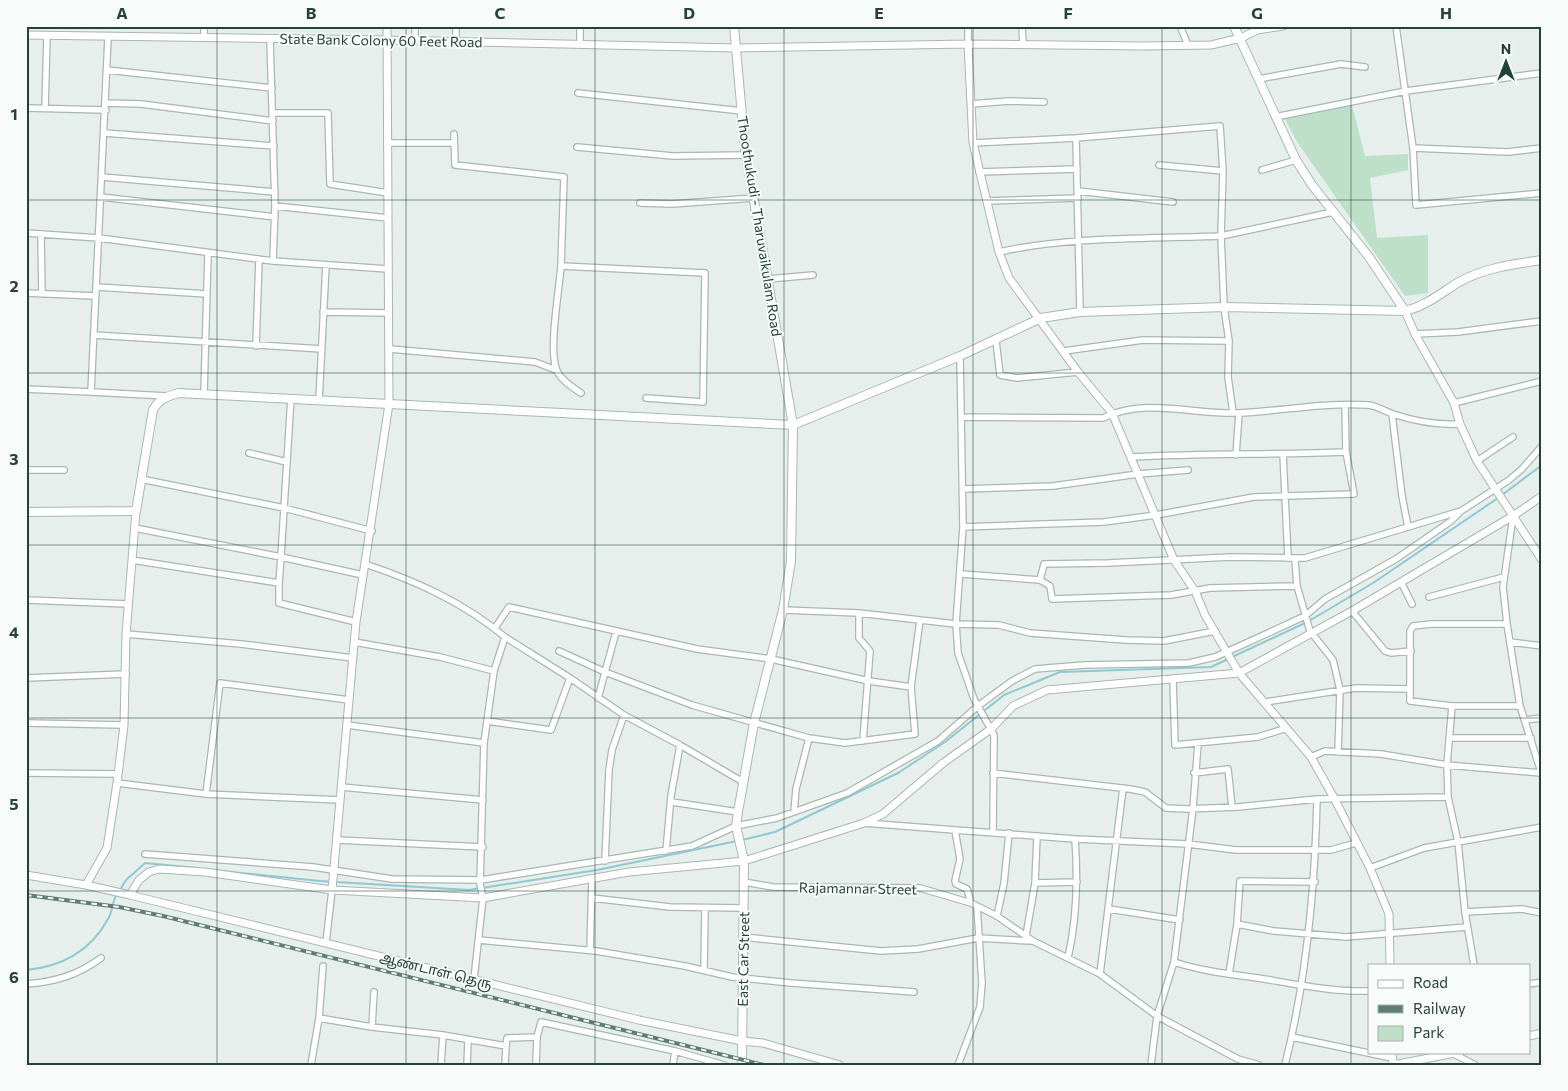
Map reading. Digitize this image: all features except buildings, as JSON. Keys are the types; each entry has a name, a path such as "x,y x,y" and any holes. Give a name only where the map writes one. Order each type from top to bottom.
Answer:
{"main road":[{"name":"Thoothukudi - Tharuvaikulam Road","path":"734,26 746,155 793,425 791,562 783,610 771,659"},
{"path":"1234,26 1296,160 1312,186 1369,257 1404,311"},
{"path":"26,512 136,510 153,410 158,402 167,396 179,393 793,425 996,341 1041,318 1080,312 1224,307 1404,311 1430,302 1460,282 1484,272 1512,264 1542,260"},
{"name":"East Car Street","path":"742,1065 744,882 743,858 737,829 738,812 754,723 771,659"}],"street":[{"path":"204,26 204,38"},
{"path":"326,942 334,874 356,622 372,531 389,404 387,26"},
{"path":"415,26 415,40"},
{"path":"456,26 456,41"},
{"path":"580,26 580,44"},
{"path":"968,26 973,143 999,252 1009,278 1041,318 1078,372 1112,413 1174,560 1195,591 1205,615 1239,672 1311,757 1334,798 1370,868 1389,914 1390,964"},
{"path":"1022,26 1022,45"},
{"path":"1180,26 1188,45"},
{"name":"State Bank Colony 60 Feet Road","path":"26,35 108,38 415,40 736,48 968,44 1211,45 1241,38 1257,30 1283,26"},
{"path":"1396,26 1406,91 1416,205 1542,193"},
{"path":"45,108 47,36"},
{"path":"91,392 108,38"},
{"path":"270,39 275,206 273,261"},
{"path":"1258,79 1341,64 1365,67"},
{"path":"107,70 272,88"},
{"path":"1275,117 1406,91 1542,73"},
{"path":"578,93 742,110"},
{"path":"971,104 1009,101 1044,102"},
{"path":"26,108 106,107 141,104 273,121"},
{"path":"273,113 328,112 330,184 388,193"},
{"path":"973,143 1076,138 1220,126 1223,171 1221,236 1224,307 1229,341 1228,377 1236,413 1236,455"},
{"path":"104,133 274,146"},
{"path":"454,134 455,166 564,177 561,266 553,355 556,370"},
{"path":"1076,138 1080,242 1080,312"},
{"path":"387,143 454,143"},
{"path":"577,147 673,156 746,155"},
{"path":"1412,148 1508,152 1542,148"},
{"path":"1262,170 1296,160"},
{"path":"1159,166 1223,171"},
{"path":"979,172 1077,169"},
{"path":"102,177 274,192"},
{"path":"1078,191 1173,202"},
{"path":"101,197 275,217"},
{"path":"640,203 672,204 754,198"},
{"path":"987,201 1078,198"},
{"path":"275,206 388,218"},
{"path":"999,252 1035,246 1080,242 1221,236 1333,212"},
{"path":"26,233 99,238 273,261 388,269"},
{"path":"41,234 42,294"},
{"path":"204,393 208,252"},
{"path":"256,346 259,259"},
{"path":"319,400 326,265"},
{"path":"561,266 705,273 703,402 646,398"},
{"path":"768,279 813,275"},
{"path":"97,287 207,294"},
{"path":"26,293 96,296"},
{"path":"1404,311 1454,403 1460,424 1477,461 1495,491 1539,552 1542,560"},
{"path":"324,312 389,313"},
{"path":"1415,334 1458,332 1542,321"},
{"path":"94,335 322,349"},
{"path":"1064,350 1143,340 1229,341"},
{"path":"996,341 1000,374 1017,378 1078,372"},
{"path":"390,348 535,362 556,370 567,383 581,393"},
{"path":"960,356 963,527 956,624 958,653 995,743 993,832"},
{"path":"1454,403 1542,381"},
{"path":"26,389 167,396"},
{"path":"291,398 279,603 356,622"},
{"path":"962,417 1103,418 1112,413 1125,410 1155,408 1236,413 1345,405 1378,407 1392,414 1442,425 1460,424"},
{"path":"963,527 1104,522 1156,515 1254,496 1284,497 1354,494 1346,452 1345,405"},
{"path":"1392,414 1402,496 1408,527"},
{"path":"1477,461 1513,437"},
{"path":"1040,580 1044,564 1231,557 1288,558 1295,560 1461,511 1495,491 1522,469 1542,446"},
{"path":"1132,457 1201,453 1236,455 1346,452"},
{"path":"249,453 287,462"},
{"path":"1283,454 1288,558"},
{"path":"26,470 64,470"},
{"path":"963,490 1052,486 1138,474 1188,470"},
{"path":"141,479 284,508 372,531"},
{"path":"130,895 139,880 149,872 159,870 205,872 332,888 483,896 629,872 743,858 864,823 895,805 1013,706 1047,690 1112,683 1173,680 1239,672 1352,611 1513,516 1542,496"},
{"path":"86,886 107,848 117,783 124,725 126,634 136,510"},
{"path":"145,854 334,874 481,882 692,846 737,829 848,793 938,742 1012,681 1035,669 1084,665 1189,663 1228,653 1305,618 1325,599 1396,559 1451,521 1461,511"},
{"path":"1311,757 1325,751 1381,754 1447,765 1541,774 1520,706 1506,624 1502,587 1513,516"},
{"path":"135,528 281,556 363,575"},
{"path":"132,560 279,583"},
{"path":"1295,560 1305,618 1311,632 1333,660 1340,690 1338,752"},
{"path":"365,564 405,577 453,599 624,715 743,782"},
{"path":"961,574 1040,580 1050,586 1052,599 1171,595 1210,588 1298,586"},
{"path":"1429,597 1504,577"},
{"path":"1400,582 1412,604"},
{"path":"26,600 128,604"},
{"path":"495,628 509,607 697,649 771,659 869,681 911,687"},
{"path":"783,610 859,613 956,624 999,625 1030,633 1126,640 1164,641 1215,631"},
{"path":"1352,611 1385,651 1391,653 1411,651"},
{"path":"859,613 859,638 870,651 863,741"},
{"path":"559,651 605,672 692,705 809,738 845,743 915,734 911,687 920,620"},
{"path":"1506,624 1431,624 1413,626 1410,631 1410,701 1452,706 1520,706"},
{"path":"598,698 616,632"},
{"path":"126,634 241,644 353,658"},
{"path":"474,979 483,896 481,882 484,743 494,671 505,636"},
{"path":"354,642 440,657 494,671"},
{"path":"1510,642 1542,646"},
{"path":"26,678 126,674"},
{"path":"487,721 550,730 570,678"},
{"path":"1173,680 1175,745 1258,737 1286,728"},
{"path":"206,794 220,683 349,700"},
{"path":"1265,702 1340,690 1410,689"},
{"path":"1452,706 1447,765 1448,797 1458,842 1465,912 1474,964"},
{"path":"604,861 609,770 612,750 624,715"},
{"path":"1525,720 1542,718"},
{"path":"26,723 124,725"},
{"path":"347,725 484,743"},
{"path":"794,812 796,789 809,738"},
{"path":"1449,738 1531,738"},
{"path":"1150,1065 1157,1016 1174,962 1193,808 1194,773 1198,744"},
{"path":"666,851 680,745"},
{"path":"1194,773 1228,770 1232,807"},
{"path":"26,773 118,774"},
{"path":"993,773 1145,792 1166,808 1232,807 1334,798 1448,797"},
{"path":"117,783 206,794 340,800"},
{"path":"342,787 483,800"},
{"path":"1100,974 1123,788"},
{"path":"1285,1065 1302,986 1309,935 1315,882 1318,799"},
{"path":"672,802 738,812"},
{"path":"864,823 1075,839 1188,844 1236,850 1331,850 1356,843"},
{"path":"1370,868 1424,848 1542,827"},
{"path":"955,830 960,859 954,881 956,884 967,889 974,905 982,984 980,1007 958,1065"},
{"path":"997,916 1004,883 1010,833"},
{"path":"1026,936 1035,884 1037,836"},
{"path":"1068,958 1075,928 1077,882 1075,839"},
{"path":"336,840 482,847"},
{"name":"ஆண்டாள் தெரு","path":"26,874 122,893 639,1020 742,1041 763,1043 840,1065"},
{"path":"590,950 592,879"},
{"path":"1229,974 1237,924 1240,881 1315,882"},
{"name":"Rajamannar Street","path":"744,882 773,887 920,888 974,905 997,916 1033,941"},
{"path":"1035,884 1077,882"},
{"path":"592,898 670,907 744,908"},
{"path":"704,970 705,908"},
{"path":"1109,909 1180,920"},
{"path":"1465,912 1522,910 1542,913"},
{"path":"1237,924 1309,935 1346,937 1468,927"},
{"path":"743,937 881,951 918,949 978,938 1033,941 1100,974 1157,1016 1238,1059 1259,1065"},
{"path":"479,940 590,950 791,984 914,992"},
{"path":"26,984 49,983 83,971 101,958"},
{"path":"1174,962 1193,969 1302,986 1348,992 1368,991"},
{"path":"311,1065 319,1018 323,966"},
{"path":"372,1027 374,992"},
{"path":"319,1018 372,1027 444,1035 468,1041 506,1046"},
{"path":"536,1065 537,1037 541,1022 675,1051 724,1065"},
{"path":"441,1065 444,1035"},
{"path":"505,1065 507,1038 537,1037"},
{"path":"1292,1037 1393,1060 1448,1054"},
{"path":"467,1065 468,1041"},
{"path":"673,1065 675,1051"},
{"path":"1458,1054 1475,1065"}],"green space":[{"path":"1352,105 1365,156 1408,154 1408,170 1370,178 1377,238 1428,235 1428,293 1405,296 1297,142 1285,119"}],"waterway":[{"path":"1502,495 1542,465"},
{"path":"1309,621 1373,583 1498,498"},
{"path":"1232,657 1305,623"},
{"path":"742,840 775,832 898,773 945,742 1004,695 1060,672 1211,667 1228,659"},
{"path":"212,870 320,881 469,890 597,870 737,841"},
{"path":"120,890 126,880 145,863 197,868"},
{"path":"26,970 63,961 84,948 93,940 108,919 117,894"}],"railway":[{"path":"26,895 119,907 163,916 764,1065"}]}
